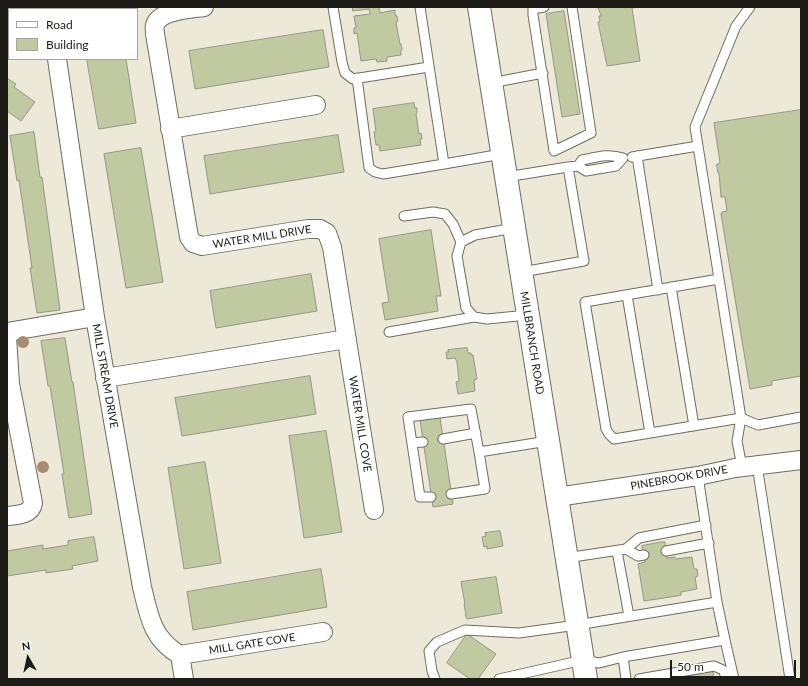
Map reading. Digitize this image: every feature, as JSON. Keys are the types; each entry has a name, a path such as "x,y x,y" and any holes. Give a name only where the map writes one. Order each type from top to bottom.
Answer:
{"main road":[{"name":"MILLBRANCH ROAD","path":"479,7 584,670"}],"street":[{"name":"WATER MILL DRIVE","path":"204,7 166,14 155,24 156,44 170,129 191,240 197,245 207,246 308,229 323,230 327,233 332,247 347,339"},
{"name":"MILL STREAM DRIVE","path":"57,60 95,317 129,519 146,605 154,628 162,642 169,649 180,655"},
{"path":"170,129 316,105"},
{"path":"7,332 95,317"},
{"path":"7,337 8,390 33,503 32,507 27,512 20,515 7,516"},
{"path":"105,378 347,339"},
{"name":"WATER MILL COVE","path":"347,339 374,510"},
{"name":"PINEBROOK DRIVE","path":"557,497 698,476 750,466 801,460"},
{"name":"MILL GATE COVE","path":"180,655 323,632"},
{"path":"180,655 184,679"}],"lane":[{"path":"333,7 342,62 345,72 353,79 429,67"},
{"path":"420,7 444,164"},
{"path":"544,7 533,9 554,151 591,133 572,7"},
{"path":"750,7 736,26 694,128 741,418 738,441 750,466 790,679"},
{"path":"491,83 543,73"},
{"path":"357,78 369,168 374,172 383,174 502,154"},
{"path":"506,177 573,166 586,171 616,166 623,158 698,146"},
{"path":"637,156 658,290"},
{"path":"521,272 584,261 573,166"},
{"path":"404,216 433,212 445,214 453,224 461,242 457,256 466,308 474,317"},
{"path":"461,242 475,235 514,228"},
{"path":"719,279 585,302 606,428 609,434 614,438 741,418 758,425 801,417"},
{"path":"671,287 694,426"},
{"path":"627,295 650,433"},
{"path":"389,332 474,317 487,319 528,316"},
{"path":"431,497 420,498 408,417 471,409 485,490 451,494"},
{"path":"443,439 476,433"},
{"path":"479,452 548,441"},
{"path":"412,444 423,442"},
{"path":"698,476 717,602 734,679"},
{"path":"566,558 621,550 638,538 706,526"},
{"path":"666,551 709,543"},
{"path":"621,550 638,556 644,555"},
{"path":"621,550 630,616"},
{"path":"435,679 432,671 430,651 437,642 465,630 519,633 717,602"},
{"path":"499,679 584,670 599,663 623,657 725,640"},
{"path":"623,657 626,679"},
{"path":"714,666 720,679"},
{"path":"639,679 714,666 723,670 727,679"}],"building":[{"path":"7,7 35,7 8,8 7,15"},
{"path":"353,7 379,7 380,13 395,10 402,49 401,55 387,57 387,61 377,62 376,59 361,61 357,33 354,34 354,28 356,27 354,16 370,14 369,9 353,11"},
{"path":"598,7 639,7 632,8 640,61 607,66 598,22 600,21 599,16 601,16"},
{"path":"564,11 580,114 562,117 546,14"},
{"path":"323,30 329,67 195,89 189,51"},
{"path":"87,60 126,60 136,123 99,129"},
{"path":"7,78 16,84 14,87 35,102 21,121 7,111"},
{"path":"414,103 415,108 417,108 416,114 419,134 421,133 422,139 420,139 421,145 380,151 379,145 376,145 373,109"},
{"path":"801,110 801,376 772,381 772,385 750,389 721,214 722,212 727,211 725,197 721,197 719,173 716,165 720,163 714,123"},
{"path":"34,132 40,177 42,177 60,310 37,313 19,180 17,181 10,136"},
{"path":"338,135 344,172 210,194 204,156"},
{"path":"141,148 163,282 126,288 104,154"},
{"path":"431,230 441,296 436,296 438,311 385,320 382,303 389,302 379,239"},
{"path":"311,274 317,311 216,328 210,291"},
{"path":"65,338 73,382 92,514 69,518 62,474 64,474 50,386 48,386 41,341"},
{"path":"467,348 468,353 473,355 477,379 474,380 475,391 458,394 456,382 459,381 457,362 455,358 447,359 446,352 449,352 448,350"},
{"path":"310,376 316,414 182,436 175,398"},
{"path":"440,417 453,504 433,507 420,420"},
{"path":"326,431 342,532 304,538 289,436"},
{"path":"205,462 221,563 184,569 168,468"},
{"path":"500,531 503,546 487,549 487,546 484,547 482,537 486,536 485,533"},
{"path":"94,537 98,561 72,566 73,569 46,573 46,570 7,576 7,551 43,545 43,549 68,545 68,541"},
{"path":"665,542 667,558 675,557 676,559 692,557 694,569 697,569 698,576 695,577 697,589 681,592 681,595 677,596 644,601 638,564 645,562 642,546"},
{"path":"321,569 327,607 193,630 187,592"},
{"path":"496,577 502,613 467,619 465,615 465,604 461,582"},
{"path":"467,634 496,654 478,679 470,679 447,663"},
{"path":"713,672 714,679 668,679"}]}
